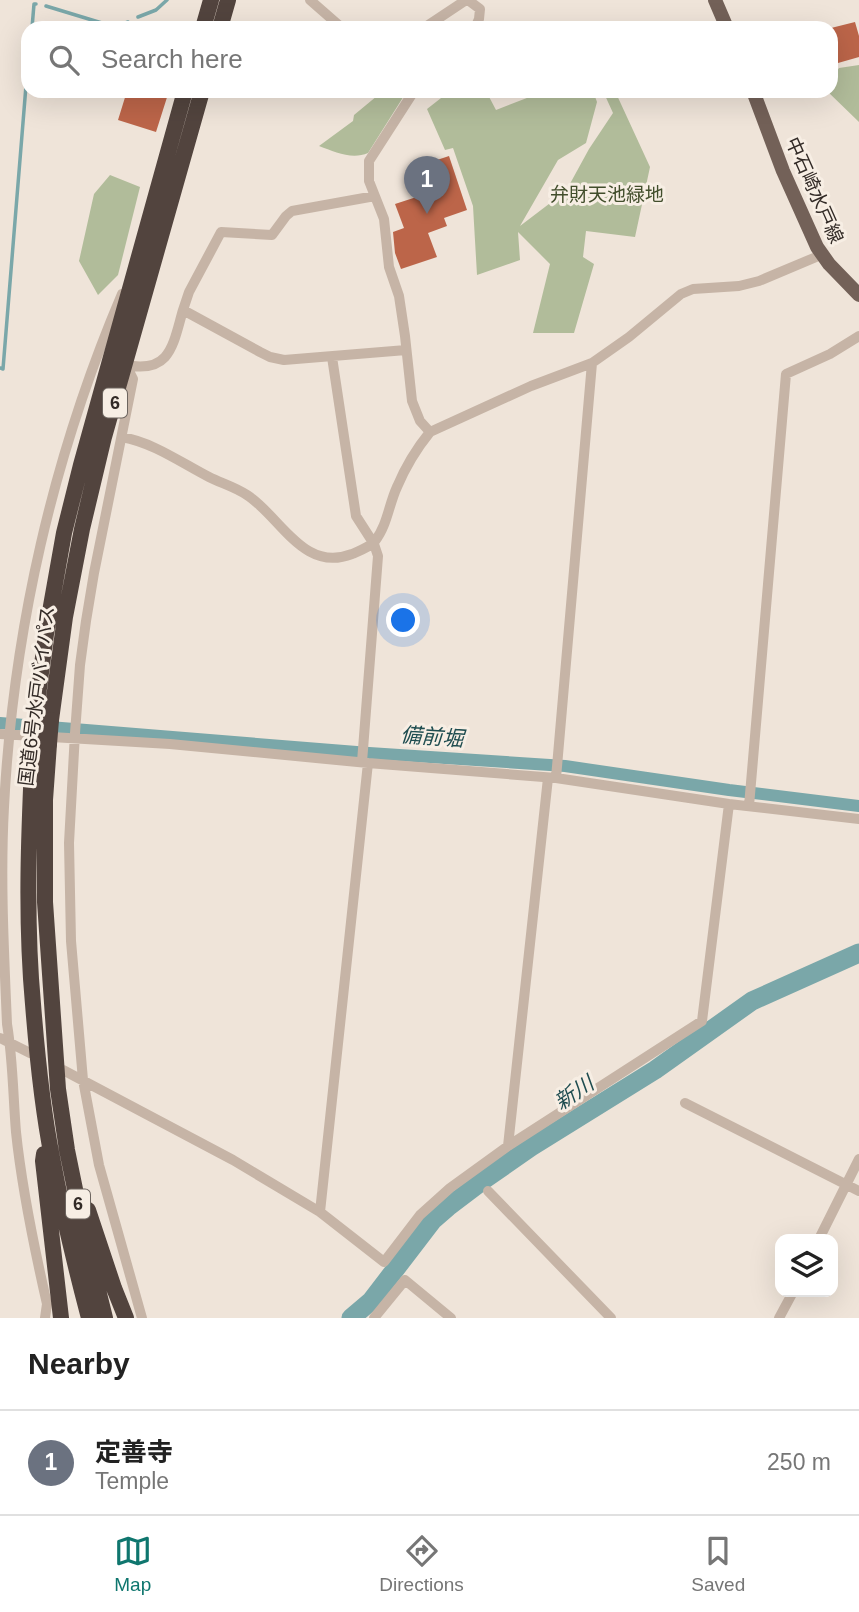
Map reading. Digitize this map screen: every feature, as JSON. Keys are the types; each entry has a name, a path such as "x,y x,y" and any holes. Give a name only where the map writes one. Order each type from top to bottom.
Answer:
{"highway":[{"path":"205,21 211,0"},
{"path":"222,21 228,0"},
{"name":"国道6号水戸バイパス","path":"89,1318 68,1238 47,1124 33,1002 28,845 41,744 46,634 64,533 183,98"},
{"name":"国道6号水戸バイパス","path":"43,720 82,529 104,437 200,98"},
{"name":"国道6号水戸バイパス","path":"41,744 45,800 45,902 58,1088 79,1209 105,1318"},
{"path":"58,1088 77,1172 94,1230 126,1318"},
{"path":"47,1124 43,1161 61,1318"}],"main road":[{"path":"715,0 724,21"},
{"name":"中石崎水戸線","path":"756,98 783,171 821,255 859,295"}],"street":[{"path":"310,0 334,21"},
{"path":"435,21 467,0 480,9 479,21"},
{"path":"410,98 369,161 369,181 384,219 389,267 399,296 412,401 420,421 430,432"},
{"path":"126,365 141,368 152,366 171,352 189,292 221,232 272,235 292,211 375,196"},
{"path":"122,437 157,447 210,478 247,495 307,551 341,558 373,544 397,487 430,432 531,386 592,363 629,337 681,294 693,289 739,286 759,281 821,255"},
{"path":"45,1318 47,1304 23,1189 5,1041 7,1011 2,888 3,789 7,729 38,554 55,489 72,429 101,346 139,256"},
{"path":"183,310 270,357 284,360 406,350"},
{"path":"749,799 786,374 830,354 859,336"},
{"path":"320,1212 364,758 378,556 356,516 332,357"},
{"path":"508,1146 555,773 592,363"},
{"path":"126,365 132,379 86,621 75,732 69,843 71,941 83,1080 99,1165 142,1318"},
{"path":"7,729 75,732 170,744 555,773 729,804 749,799 859,819"},
{"path":"63,1070 233,1160 320,1212 384,1262 420,1215 450,1188 508,1146 702,1021 729,804"},
{"path":"5,1041 30,1053"},
{"path":"685,1103 859,1191"},
{"path":"822,1234 859,1159"},
{"path":"488,1191 611,1318"},
{"path":"374,1318 405,1280 451,1318"},
{"path":"779,1318 790,1297"}],"green space":[{"path":"859,65 859,122 834,98 838,98 839,68"},
{"path":"375,98 403,98 368,153 350,155 319,146 353,121 354,115"},
{"name":"弁財天池緑地","path":"441,98 490,98 496,110 527,98 596,98 597,102 586,143 558,160 520,226 566,191 613,113 606,98 618,98 650,167 635,237 586,231 583,257 594,264 574,333 533,333 550,264 518,232 520,260 477,275 473,206 453,148 445,150 427,109"},
{"path":"110,175 140,187 118,275 98,295 79,261 94,194"}],"building":[{"path":"855,22 859,36 859,57 838,63 838,26"},
{"path":"125,98 167,98 156,132 118,120"},
{"path":"449,156 467,210 444,218 447,226 428,233 437,257 401,269 395,253 393,232 404,228 395,204 435,191 437,160"}],"waterway":[{"path":"138,17 156,10 167,0"},
{"path":"33,21 36,4"},
{"path":"46,6 95,21"},
{"path":"0,368 3,369 25,98"},
{"name":"備前堀","path":"0,723 565,766 859,806"},
{"name":"新川","path":"351,1318 371,1301 433,1220 485,1179 531,1147 655,1070 752,1001 859,953"}],"place":[{"name":"定善寺","path":"427,214"}]}
